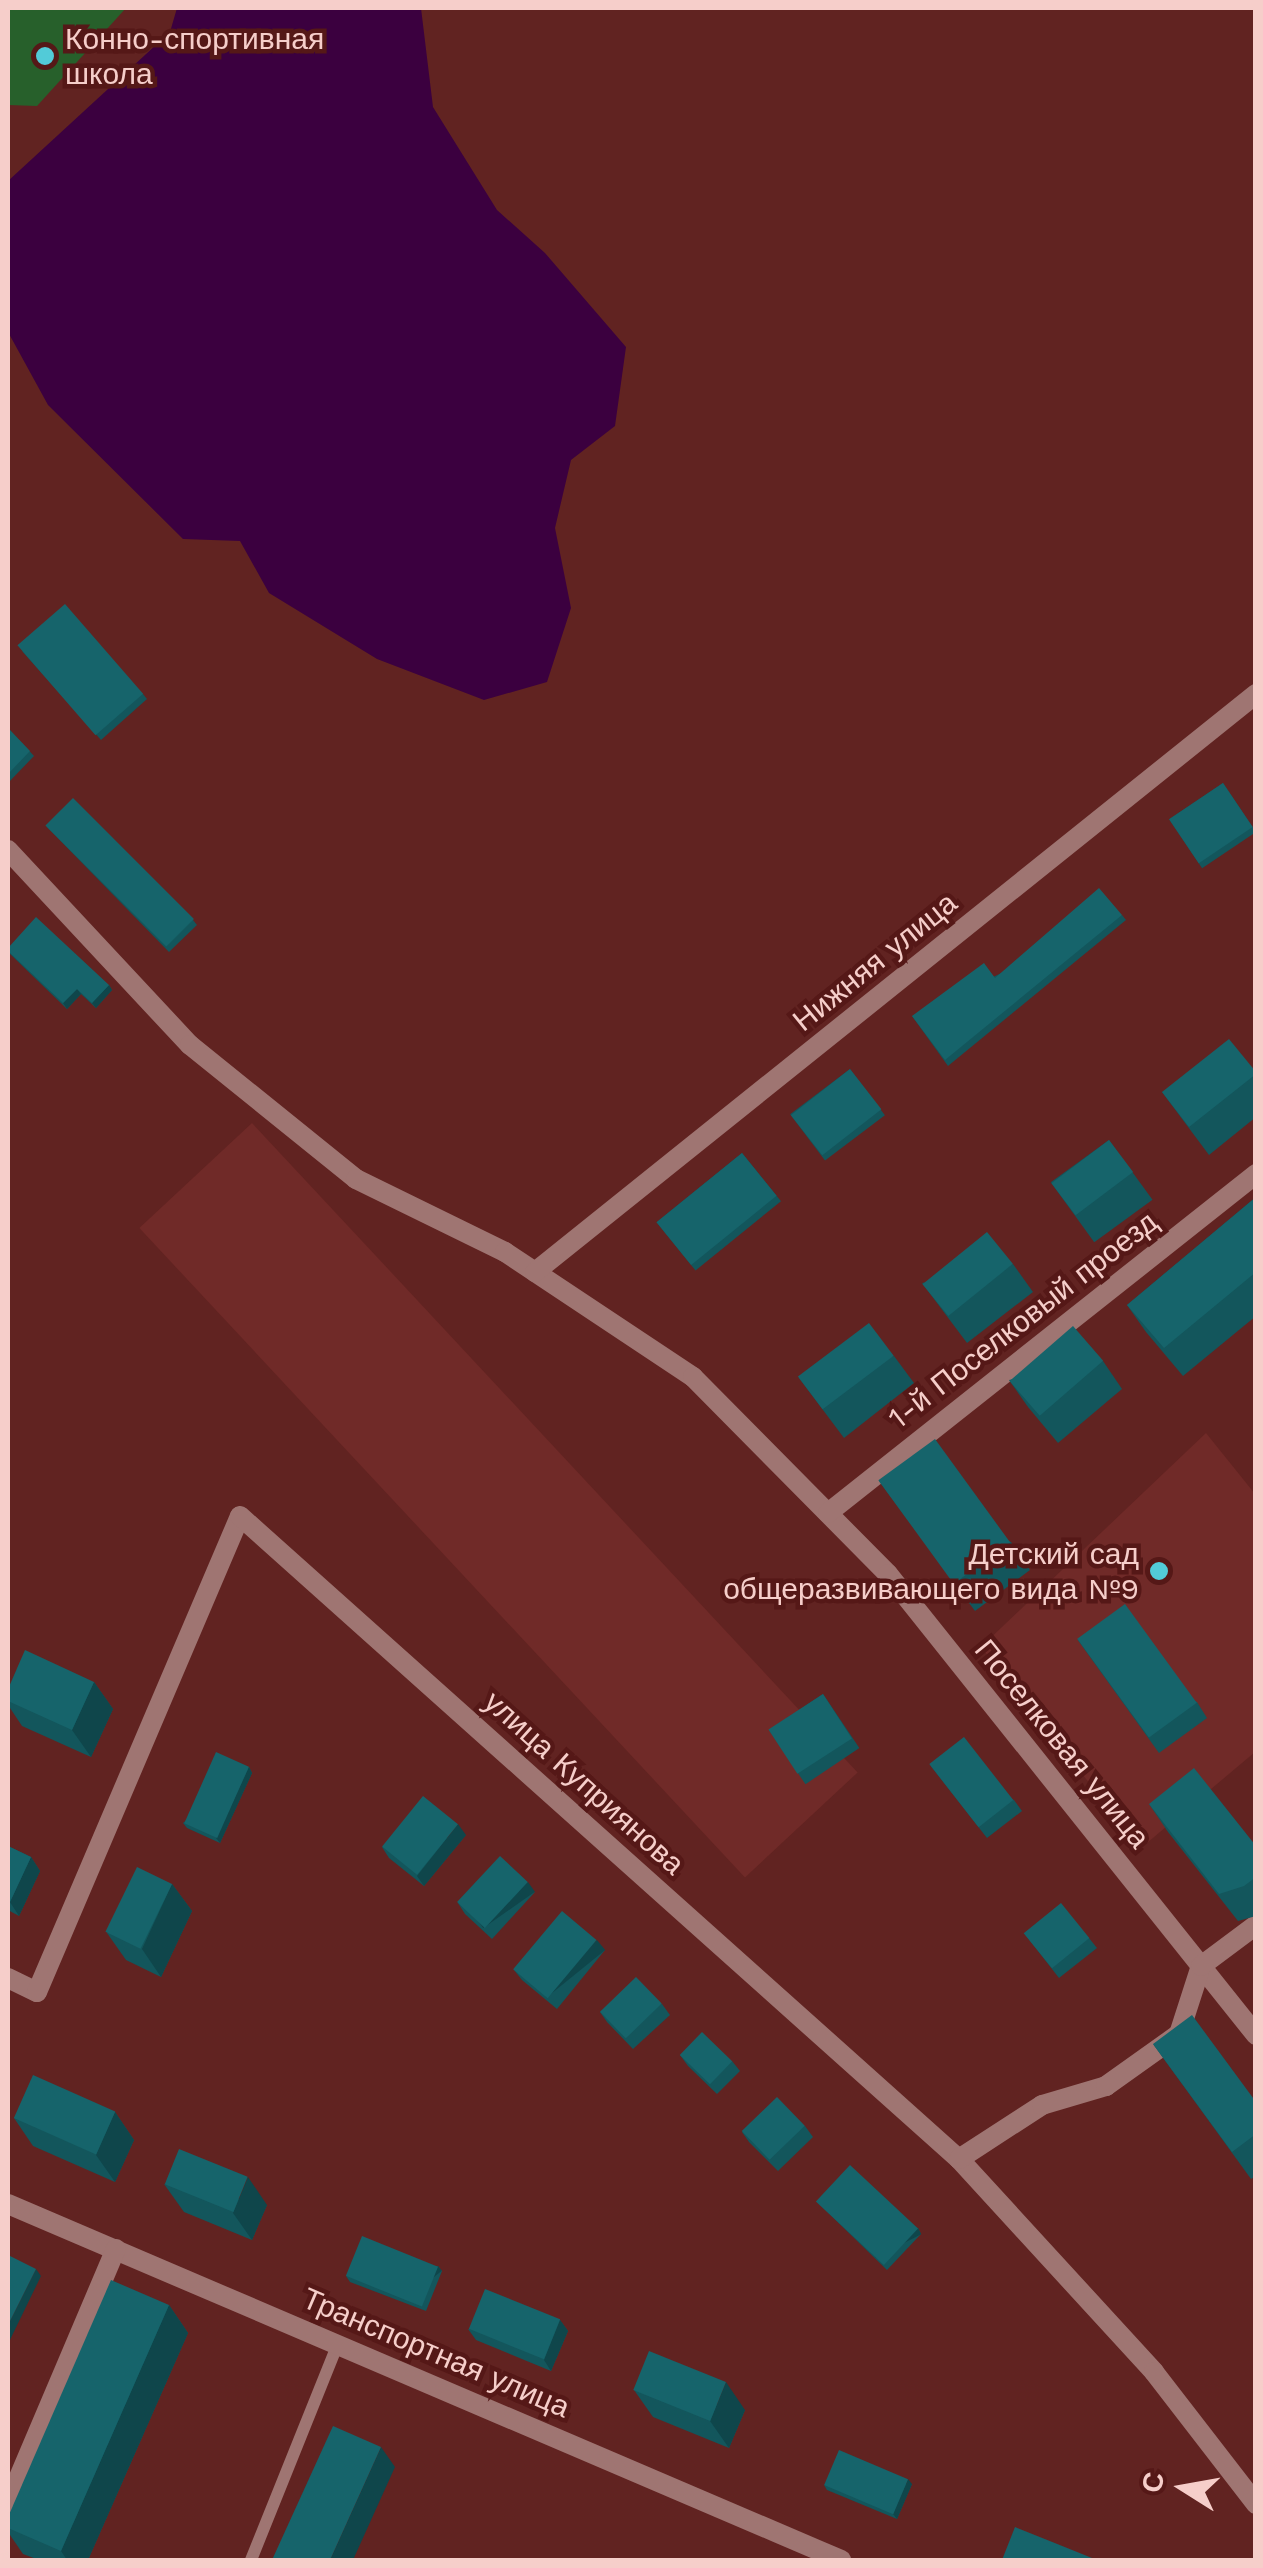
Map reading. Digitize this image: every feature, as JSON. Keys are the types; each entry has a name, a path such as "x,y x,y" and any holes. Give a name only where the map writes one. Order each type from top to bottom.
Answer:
{"street":[{"name":"Нижняя улица","path":"536,1272 1254,698"},
{"name":"Поселковая улица","path":"8,850 190,1045 356,1179 536,1272 693,1377 888,1574 1256,2035"},
{"name":"1-й Поселковый проезд","path":"828,1513 1256,1174"},
{"name":"улица Куприянова","path":"8,1978 36,1992 240,1516 959,2159 1154,2372 1256,2504"},
{"path":"959,2159 1042,2104 1106,2086 1179,2034 1201,1966 1256,1926"},
{"name":"Транспортная улица","path":"8,2204 840,2560"},
{"path":"8,2502 116,2249"}],"lane":[{"path":"251,2560 338,2344"}],"shaded area":[{"path":"177,8 421,8 433,107 497,210 545,253 626,347 615,426 571,460 555,528 571,608 547,682 484,700 377,659 269,593 240,541 183,539 48,405 8,332 8,181 170,32"},
{"path":"252,1123 858,1772 745,1877 139,1228"},
{"name":"Детский сад общеразвивающего вида №9","path":"1206,1433 1255,1494 1255,1752 1141,1848 981,1647"}],"green space":[{"name":"Конно-спортивная школа","path":"8,8 126,8 37,106 8,105"}],"building":[{"path":"65,604 143,694 96,735 17,645"},
{"path":"8,728 30,751 8,774"},
{"path":"1223,783 1253,827 1199,863 1169,819"},
{"path":"73,798 194,919 166,946 45,826"},
{"path":"1099,888 1122,915 945,1060 912,1016 984,963 995,978"},
{"path":"36,917 109,985 92,1003 77,989 63,1003 8,951"},
{"path":"1229,1039 1256,1074 1189,1127 1162,1092"},
{"path":"850,1069 881,1109 822,1155 791,1115"},
{"path":"1109,1140 1133,1172 1076,1215 1051,1183"},
{"path":"742,1153 777,1196 691,1265 657,1222"},
{"path":"1256,1197 1256,1272 1164,1348 1127,1305"},
{"path":"987,1232 1013,1264 948,1316 922,1284"},
{"path":"869,1323 894,1356 823,1409 798,1377"},
{"path":"1073,1326 1103,1361 1040,1416 1010,1381"},
{"path":"935,1439 1010,1543 954,1584 878,1480"},
{"path":"1125,1604 1197,1703 1149,1737 1077,1639"},
{"path":"25,1650 94,1682 72,1730 8,1701 8,1689"},
{"path":"823,1694 852,1738 797,1774 768,1729"},
{"path":"964,1737 1013,1800 979,1827 929,1764"},
{"path":"216,1752 249,1767 217,1838 184,1823"},
{"path":"1194,1768 1256,1846 1256,1877 1244,1886 1219,1894 1149,1804"},
{"path":"423,1796 458,1824 417,1875 382,1847"},
{"path":"8,1846 31,1857 10,1902 8,1901"},
{"path":"500,1856 528,1882 485,1928 457,1902"},
{"path":"137,1867 172,1884 140,1949 105,1932"},
{"path":"1061,1903 1089,1938 1052,1968 1024,1933"},
{"path":"562,1911 596,1940 548,1998 513,1969"},
{"path":"636,1977 662,2004 626,2038 600,2012"},
{"path":"1192,2015 1256,2102 1256,2134 1232,2152 1153,2044"},
{"path":"702,2032 732,2061 710,2084 680,2055"},
{"path":"33,2075 115,2112 96,2155 14,2118"},
{"path":"777,2097 805,2126 770,2160 742,2131"},
{"path":"179,2149 248,2177 233,2212 165,2184"},
{"path":"850,2165 918,2228 884,2265 816,2202"},
{"path":"362,2236 438,2267 422,2307 346,2276"},
{"path":"8,2255 36,2269 8,2325"},
{"path":"111,2280 169,2305 61,2551 8,2528 8,2517"},
{"path":"485,2289 560,2319 544,2359 469,2329"},
{"path":"649,2351 726,2382 710,2421 633,2390"},
{"path":"333,2426 381,2447 330,2560 272,2560"},
{"path":"839,2450 908,2479 893,2514 824,2485"},
{"path":"1015,2527 1092,2558 1002,2560"}],"place":[{"name":"Конно-спортивная школа","path":"45,56"},
{"name":"Детский сад общеразвивающего вида №9","path":"1159,1571"}]}
